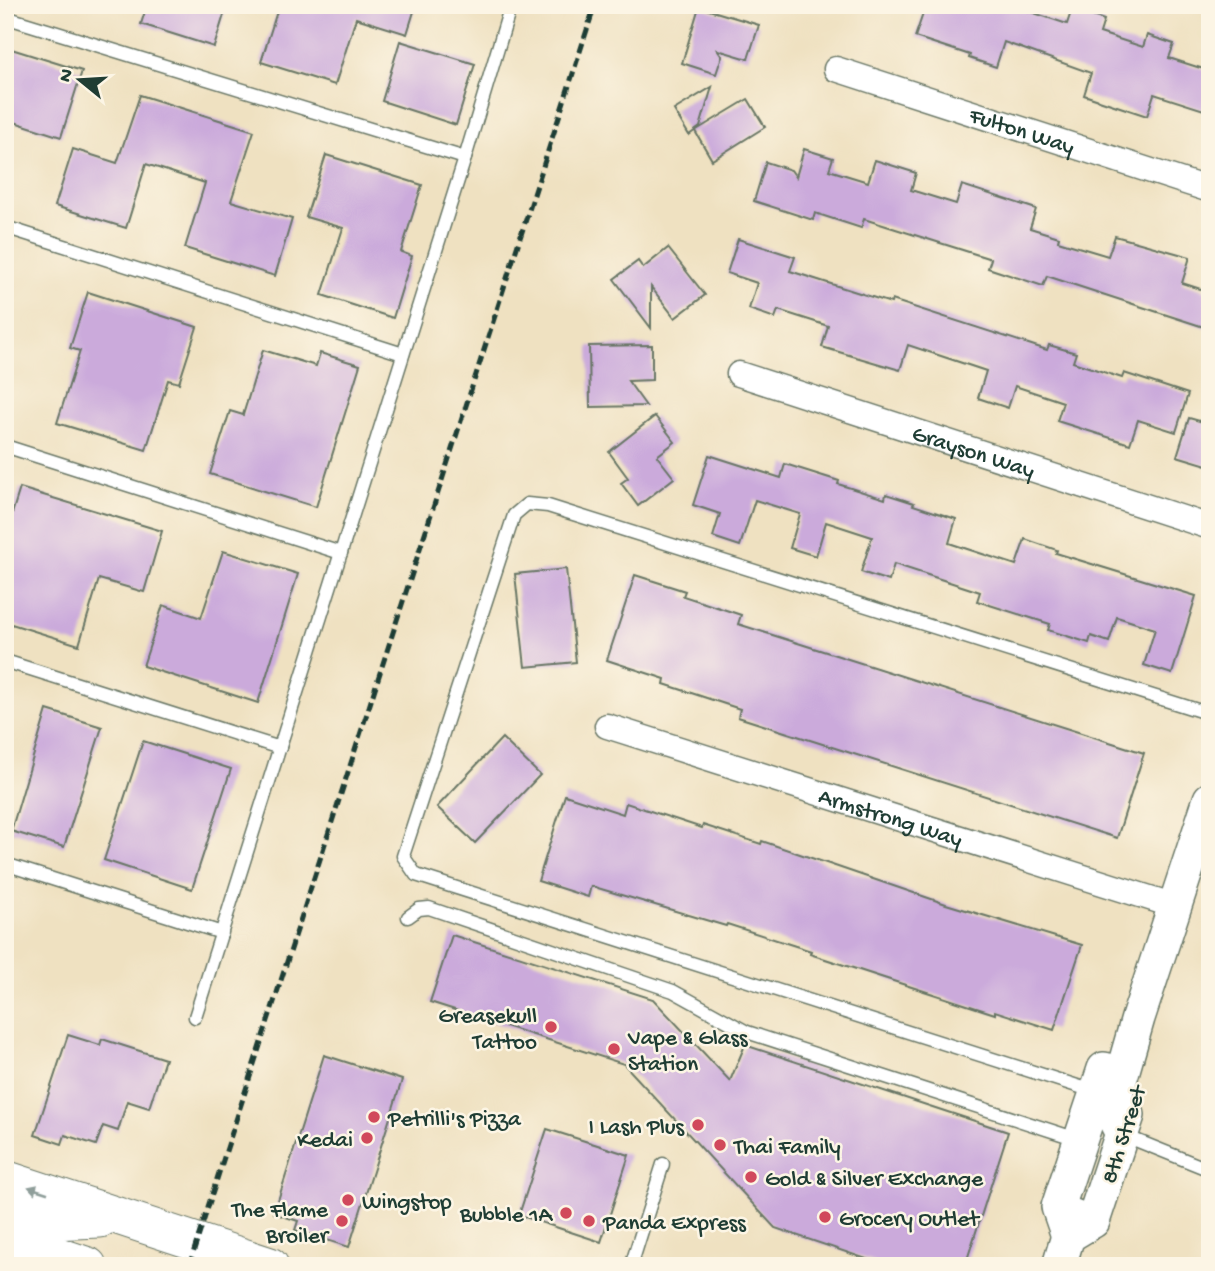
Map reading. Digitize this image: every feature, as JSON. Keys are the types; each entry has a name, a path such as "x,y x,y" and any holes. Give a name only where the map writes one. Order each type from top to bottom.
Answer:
{"main road":[{"path":"5,1180 270,1266"},
{"path":"5,1208 50,1221 126,1219"},
{"path":"5,1238 88,1266"}],"street":[{"name":"Fulton Way","path":"836,69 1210,190"},
{"name":"Grayson Way","path":"739,374 1210,527"},
{"name":"Armstrong Way","path":"607,726 1175,906"},
{"name":"8th Street","path":"1063,1251 1058,1207 1115,1037 1138,1018 1210,799"},
{"name":"8th Street","path":"1063,1251 1093,1221 1122,1134 1149,1048 1138,1018"}],"lane":[{"path":"195,1017 511,5"},
{"path":"5,17 465,158"},
{"path":"5,227 403,354"},
{"path":"5,446 341,553"},
{"path":"1096,1092 416,875 403,856 514,514 527,504 561,510 1210,714"},
{"path":"5,661 280,748"},
{"path":"5,864 222,933"},
{"path":"408,917 419,909 429,908 673,991 747,1032 1080,1140"},
{"path":"1122,1134 1209,1167"},
{"path":"631,1266 663,1164"}],"building":[{"path":"147,5 227,5 214,47 141,24"},
{"path":"279,5 416,5 407,34 356,18 335,85 261,62"},
{"path":"926,5 1010,5 1067,24 1072,9 1104,20 1100,33 1143,47 1147,35 1174,44 1169,58 1210,71 1210,112 1154,94 1147,116 1084,95 1091,73 1004,42 996,67 969,58 970,55 915,37"},
{"path":"699,7 759,25 748,59 718,50 722,56 716,74 682,63"},
{"path":"400,41 475,64 456,125 382,101"},
{"path":"5,47 82,71 61,137 5,119"},
{"path":"712,87 700,127 689,135 674,110"},
{"path":"140,95 254,131 231,201 292,219 275,276 185,248 205,183 146,164 126,228 55,206 73,149 117,163"},
{"path":"748,99 765,127 712,160 695,131"},
{"path":"804,149 833,158 829,170 868,182 875,160 916,173 911,190 956,204 962,185 1036,209 1030,228 1059,237 1058,241 1108,256 1115,236 1190,257 1182,283 1210,292 1210,329 1047,276 1043,286 988,268 991,259 864,219 861,228 815,213 813,220 754,201 766,162 791,170 796,177"},
{"path":"326,155 422,185 401,252 412,256 393,318 322,295 343,228 306,217"},
{"path":"738,239 795,257 790,271 891,303 892,300 1047,350 1049,345 1076,353 1073,362 1122,378 1124,373 1188,394 1176,432 1138,420 1130,444 1057,421 1063,402 1015,386 1008,408 978,398 986,371 908,345 900,370 822,347 828,326 778,310 775,318 749,309 757,283 727,273"},
{"path":"668,248 705,295 675,318 651,287 651,328 614,279 638,261 643,268"},
{"path":"88,292 197,327 179,383 168,380 146,450 57,423 80,351 70,348"},
{"path":"652,345 652,380 628,381 646,406 590,407 589,346"},
{"path":"263,350 316,366 320,353 360,365 316,507 210,474 230,411 243,415"},
{"path":"655,416 675,442 657,456 674,478 638,506 621,483 628,478 609,452"},
{"path":"1189,418 1210,424 1210,466 1177,456"},
{"path":"709,455 781,478 785,464 885,499 886,494 914,503 913,505 956,519 949,543 1016,565 1025,539 1057,550 1056,553 1196,596 1172,674 1144,665 1155,629 1117,617 1109,642 1091,636 1089,643 1048,630 1050,624 977,601 980,592 894,564 889,581 861,572 872,537 826,522 816,556 790,548 800,514 755,500 740,546 713,537 720,514 693,505"},
{"path":"20,488 162,531 144,592 99,579 79,645 5,622 5,536"},
{"path":"223,551 298,574 258,703 143,666 163,605 201,618"},
{"path":"566,569 576,662 525,667 515,574"},
{"path":"635,575 685,591 683,596 741,615 738,624 1144,753 1117,838 738,717 740,709 664,684 665,679 607,660"},
{"path":"47,710 102,727 64,847 11,831"},
{"path":"502,738 540,775 475,843 437,807"},
{"path":"143,741 231,769 192,889 104,860"},
{"path":"565,795 623,814 626,803 702,828 703,825 761,844 762,841 946,904 1082,945 1054,1030 995,1011 995,1014 727,924 726,926 591,886 588,897 538,881"},
{"path":"452,935 653,999 730,1081 745,1045 1008,1132 965,1266 887,1266 775,1228 624,1064 430,1002"},
{"path":"68,1035 100,1045 102,1039 165,1059 149,1108 127,1101 118,1131 103,1126 96,1145 65,1135 62,1144 35,1135"},
{"path":"324,1055 402,1080 349,1247 295,1230 298,1221 274,1213"},
{"path":"547,1129 629,1155 601,1242 519,1215"}],"railway":[{"path":"189,1266 595,5"}],"place":[{"name":"Greasekull Tattoo","path":"551,1027"},
{"name":"Vape & Glass Station","path":"614,1049"},
{"name":"Petrilli's Pizza","path":"374,1117"},
{"name":"I Lash Plus","path":"698,1125"},
{"name":"Kedai","path":"367,1138"},
{"name":"Thai Family","path":"720,1145"},
{"name":"Gold & Silver Exchange","path":"751,1177"},
{"name":"Wingstop","path":"348,1200"},
{"name":"Bubble 1A","path":"566,1213"},
{"name":"Grocery Outlet","path":"825,1217"},
{"name":"The Flame Broiler","path":"342,1221"},
{"name":"Panda Express","path":"589,1221"}]}
